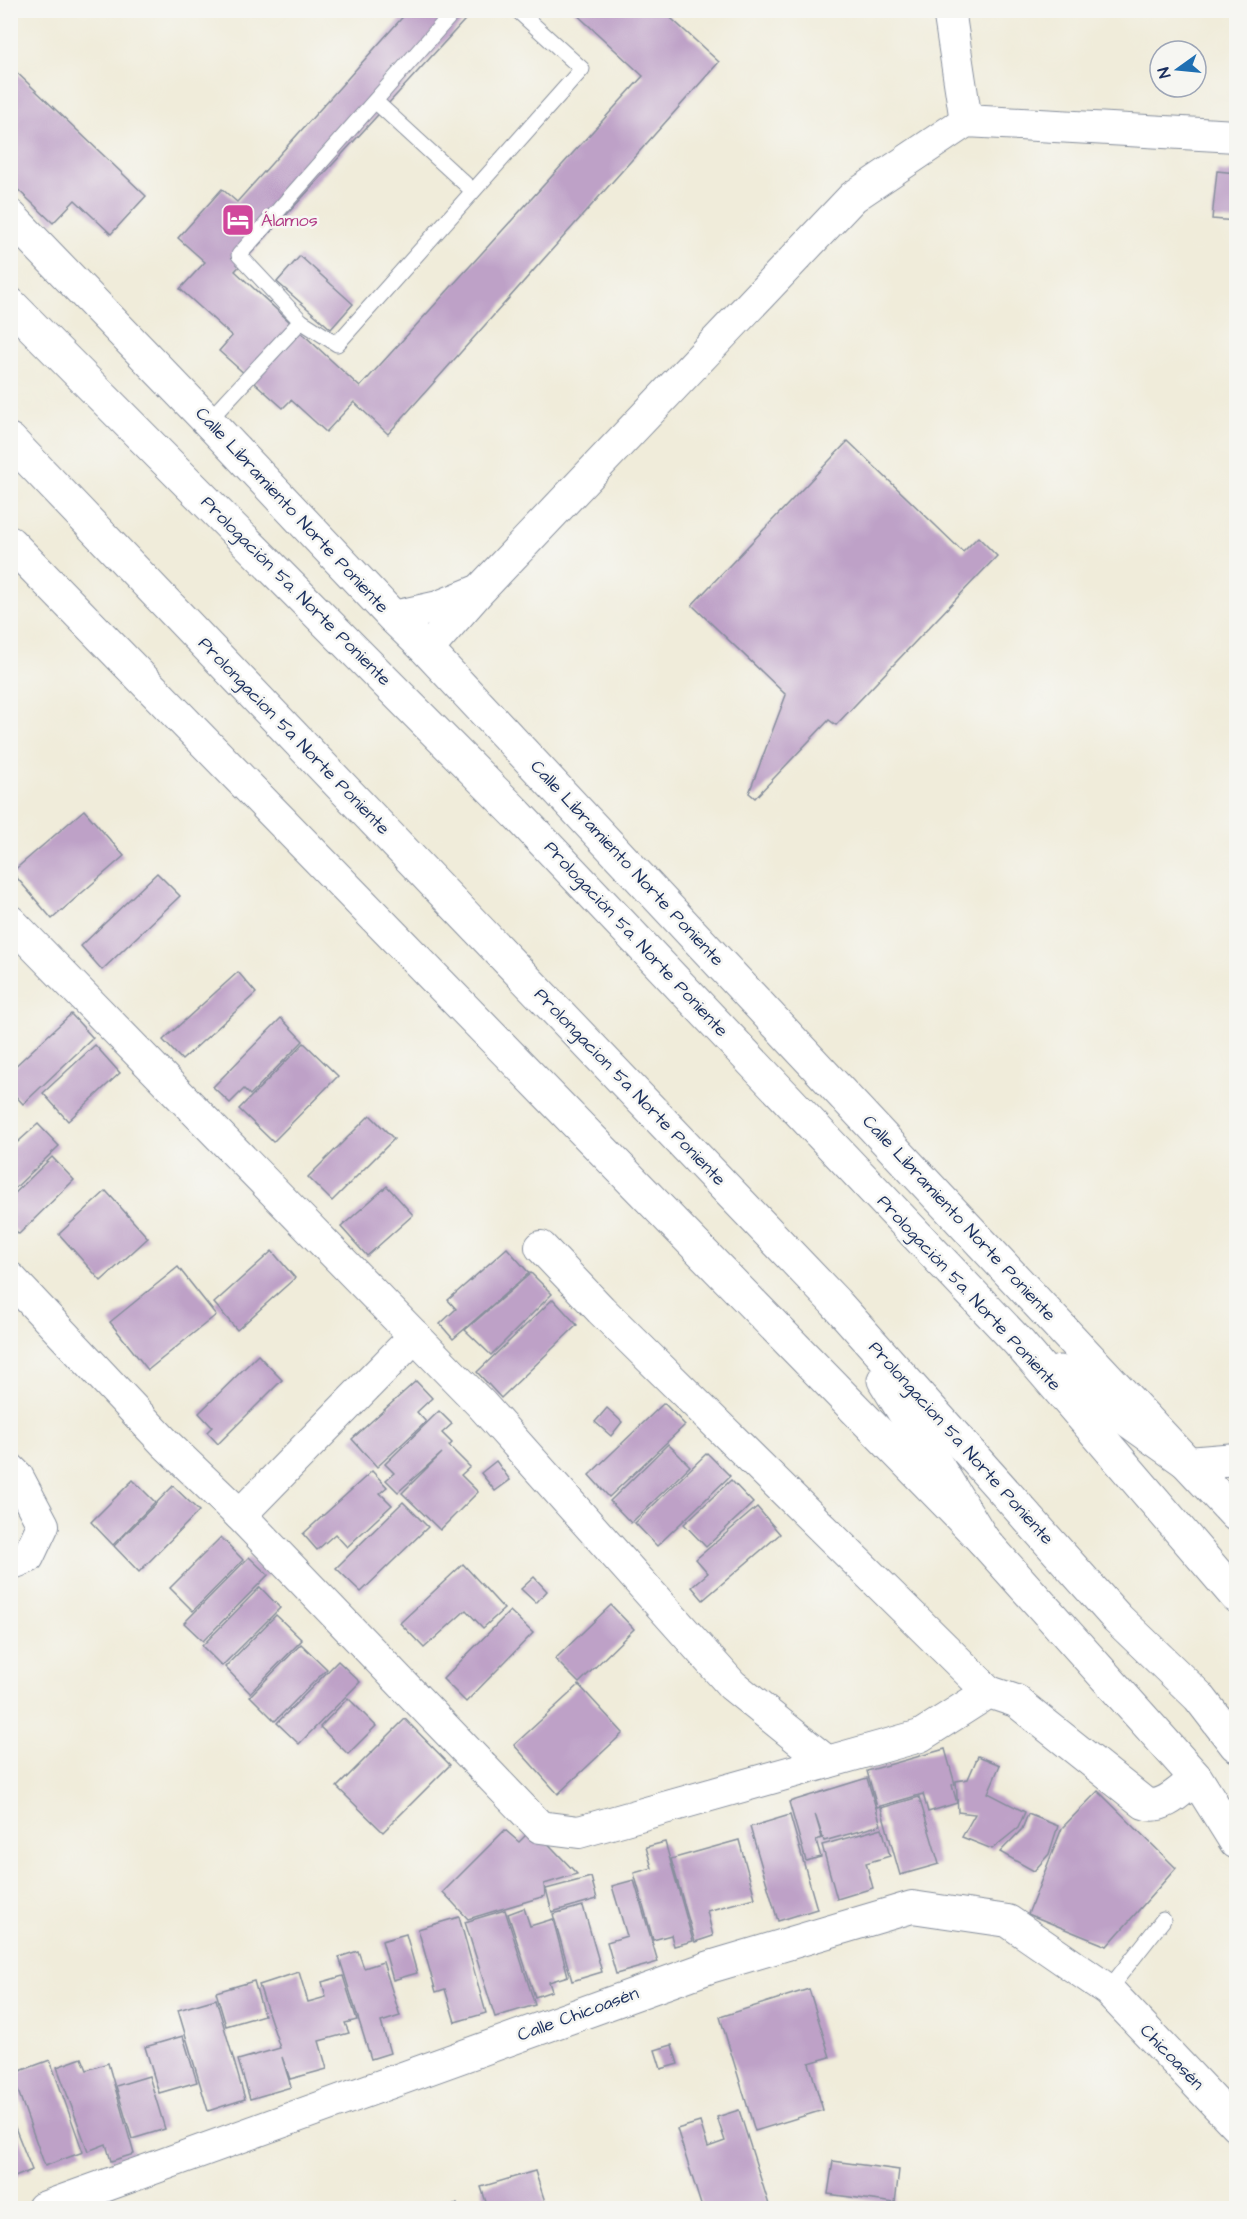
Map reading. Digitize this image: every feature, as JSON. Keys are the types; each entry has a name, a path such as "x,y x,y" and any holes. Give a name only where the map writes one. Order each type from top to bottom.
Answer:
{"main road":[{"name":"Calle Libramiento Norte Poniente","path":"10,216 427,650 1236,1515"},
{"name":"Prologación 5a. Norte Poniente","path":"10,304 517,813 1018,1343 1236,1596"},
{"name":"Prolongacion 5a Norte Poniente","path":"10,440 835,1302 1117,1618 1199,1697 1236,1745"},
{"path":"10,543 983,1540 1196,1778 1236,1842"},
{"path":"835,1302 983,1540"},
{"path":"1018,1343 1188,1462"}],"street":[{"path":"949,10 966,121"},
{"path":"427,650 479,591 853,196 966,121 1236,136"},
{"path":"393,617 438,607 479,591"},
{"path":"10,921 489,1413 732,1685 827,1762"},
{"path":"541,1247 609,1318 988,1692 1016,1701 1152,1807 1161,1805 1196,1778"},
{"path":"10,1278 165,1444 240,1515 540,1827 579,1832 920,1736 988,1692"},
{"path":"240,1515 416,1336"},
{"path":"1188,1462 1236,1459"},
{"path":"10,1469 17,1476 43,1525 27,1557 10,1564"},
{"name":"Calle Chicoasén","path":"43,2208 710,1967 912,1907 1008,1921 1108,1990"},
{"name":"Chicoasén","path":"1108,1990 1236,2125"}],"lane":[{"path":"455,10 239,255 301,321 337,344 582,69 517,10"},
{"path":"375,102 473,191"},
{"path":"208,421 301,321"},
{"path":"1108,1990 1163,1920"}],"building":[{"name":"Álamos","path":"409,10 474,10 235,271 360,387 643,76 572,10 662,10 719,62 388,434 354,402 326,432 291,400 283,408 219,351 232,336 180,289 205,262 178,238 222,189 237,202"},
{"path":"10,66 146,196 111,234 75,200 53,223 10,182"},
{"path":"1217,171 1236,173 1236,221 1212,219"},
{"path":"300,256 353,304 331,329 277,282"},
{"path":"848,441 963,552 978,537 997,556 836,725 829,720 755,798 749,793 786,695 692,605"},
{"path":"84,810 124,856 52,919 12,872"},
{"path":"157,873 180,896 102,970 81,946"},
{"path":"238,972 256,993 182,1060 163,1040"},
{"path":"71,1014 93,1038 23,1104 10,1090 10,1071"},
{"path":"281,1018 303,1041 250,1095 244,1089 230,1103 213,1087"},
{"path":"304,1043 338,1076 273,1142 239,1109"},
{"path":"95,1045 120,1073 68,1121 43,1093"},
{"path":"370,1115 394,1139 332,1201 308,1177"},
{"path":"38,1124 59,1146 10,1193 10,1149"},
{"path":"52,1157 74,1180 19,1234 10,1225 10,1198"},
{"path":"387,1186 413,1215 367,1256 341,1227"},
{"path":"106,1191 148,1238 101,1281 59,1234"},
{"path":"507,1248 529,1273 453,1339 440,1324 456,1309 448,1300"},
{"path":"272,1251 295,1278 237,1330 214,1303"},
{"path":"178,1267 216,1315 148,1370 110,1322"},
{"path":"531,1273 552,1294 491,1355 465,1330"},
{"path":"553,1299 577,1325 501,1398 477,1372"},
{"path":"258,1355 282,1380 218,1444 207,1432 212,1427 199,1413"},
{"path":"416,1381 432,1398 417,1412 426,1422 377,1467 352,1439"},
{"path":"664,1403 685,1425 609,1497 589,1475"},
{"path":"607,1408 622,1422 611,1436 595,1422"},
{"path":"439,1411 452,1424 442,1433 452,1443 449,1446 470,1467 461,1475 478,1492 440,1530 402,1493 442,1453 398,1492 386,1480 394,1473 385,1464"},
{"path":"668,1444 690,1466 631,1523 610,1501"},
{"path":"707,1453 730,1476 657,1546 635,1523"},
{"path":"496,1461 510,1480 495,1491 481,1473"},
{"path":"372,1471 387,1487 380,1493 392,1505 347,1547 335,1534 317,1550 303,1534"},
{"path":"133,1480 155,1502 113,1545 91,1522"},
{"path":"731,1480 753,1503 706,1547 684,1524"},
{"path":"173,1486 199,1511 139,1572 114,1546"},
{"path":"403,1502 428,1527 361,1592 336,1568"},
{"path":"757,1507 780,1534 703,1600 692,1587 708,1573 696,1559"},
{"path":"221,1537 243,1560 193,1611 170,1588"},
{"path":"249,1557 268,1575 203,1641 184,1623"},
{"path":"463,1564 504,1609 483,1628 466,1610 424,1648 400,1623"},
{"path":"534,1577 547,1591 536,1603 521,1589"},
{"path":"260,1587 280,1608 222,1666 202,1646"},
{"path":"611,1605 634,1629 579,1683 555,1659"},
{"path":"510,1611 533,1633 466,1702 443,1679"},
{"path":"276,1615 302,1640 250,1693 225,1667"},
{"path":"301,1644 327,1669 275,1721 250,1696"},
{"path":"338,1661 360,1682 299,1744 277,1723"},
{"path":"579,1685 623,1733 558,1794 514,1745"},
{"path":"348,1698 376,1726 348,1754 320,1727"},
{"path":"405,1719 450,1765 383,1832 337,1787"},
{"path":"945,1749 955,1784 952,1785 957,1803 928,1812 923,1794 877,1807 867,1771"},
{"path":"978,1756 1000,1765 988,1793 1025,1812 1018,1828 992,1849 962,1837 975,1814 958,1812 956,1781 968,1779"},
{"path":"867,1778 881,1825 824,1841 815,1814 822,1838 816,1840 821,1857 806,1861 789,1802"},
{"path":"1098,1791 1176,1868 1107,1946 1028,1914 1062,1828"},
{"path":"919,1797 939,1864 900,1875 881,1808"},
{"path":"1028,1814 1058,1826 1049,1854 1034,1871 1000,1852 1022,1829"},
{"path":"790,1815 817,1909 778,1921 750,1827"},
{"path":"533,1828 577,1874 544,1884 545,1896 468,1919 443,1892 505,1830 519,1842"},
{"path":"882,1828 890,1856 866,1863 873,1888 837,1899 822,1845"},
{"path":"739,1840 755,1898 707,1911 713,1936 695,1942 671,1859"},
{"path":"665,1842 693,1941 674,1946 671,1935 653,1940 634,1873 652,1868 646,1847"},
{"path":"591,1877 597,1899 552,1912 546,1889"},
{"path":"634,1880 658,1962 616,1974 607,1942 627,1936 612,1886"},
{"path":"583,1906 602,1972 572,1981 553,1914"},
{"path":"524,1908 530,1926 553,1919 568,1976 549,1982 552,1991 535,1997 508,1914"},
{"path":"505,1910 535,2005 495,2017 465,1922"},
{"path":"459,1917 486,2013 455,2022 445,1989 436,1992 418,1929"},
{"path":"406,1934 417,1973 393,1980 382,1941"},
{"path":"358,1951 364,1968 383,1962 400,2016 381,2022 390,2053 371,2059 339,1957"},
{"path":"299,1972 308,2002 326,1997 322,1982 343,1976 357,2020 345,2023 349,2033 319,2041 327,2069 290,2079 282,2057 291,2087 250,2099 238,2060 280,2048 259,1985"},
{"path":"254,1981 264,2015 226,2026 216,1992"},
{"path":"809,1989 830,2057 809,2063 823,2110 755,2131 720,2017"},
{"path":"216,1999 245,2099 208,2111 178,2010"},
{"path":"183,2036 197,2082 159,2093 145,2047"},
{"path":"672,2045 678,2064 661,2069 655,2050"},
{"path":"82,2058 87,2070 108,2063 134,2154 111,2161 106,2144 88,2151 57,2067"},
{"path":"50,2060 83,2152 45,2166 12,2074"},
{"path":"149,2076 165,2129 132,2139 116,2086"},
{"path":"739,2110 770,2208 702,2208 677,2129 700,2122 708,2147 725,2141 717,2117"},
{"path":"10,2115 32,2170 10,2179"},
{"path":"833,2161 899,2170 895,2203 828,2194"},
{"path":"535,2171 547,2208 488,2208 481,2187"},
{"path":"457,2204 458,2208 443,2208"}],"place":[{"name":"Álamos","path":"238,220"}]}
